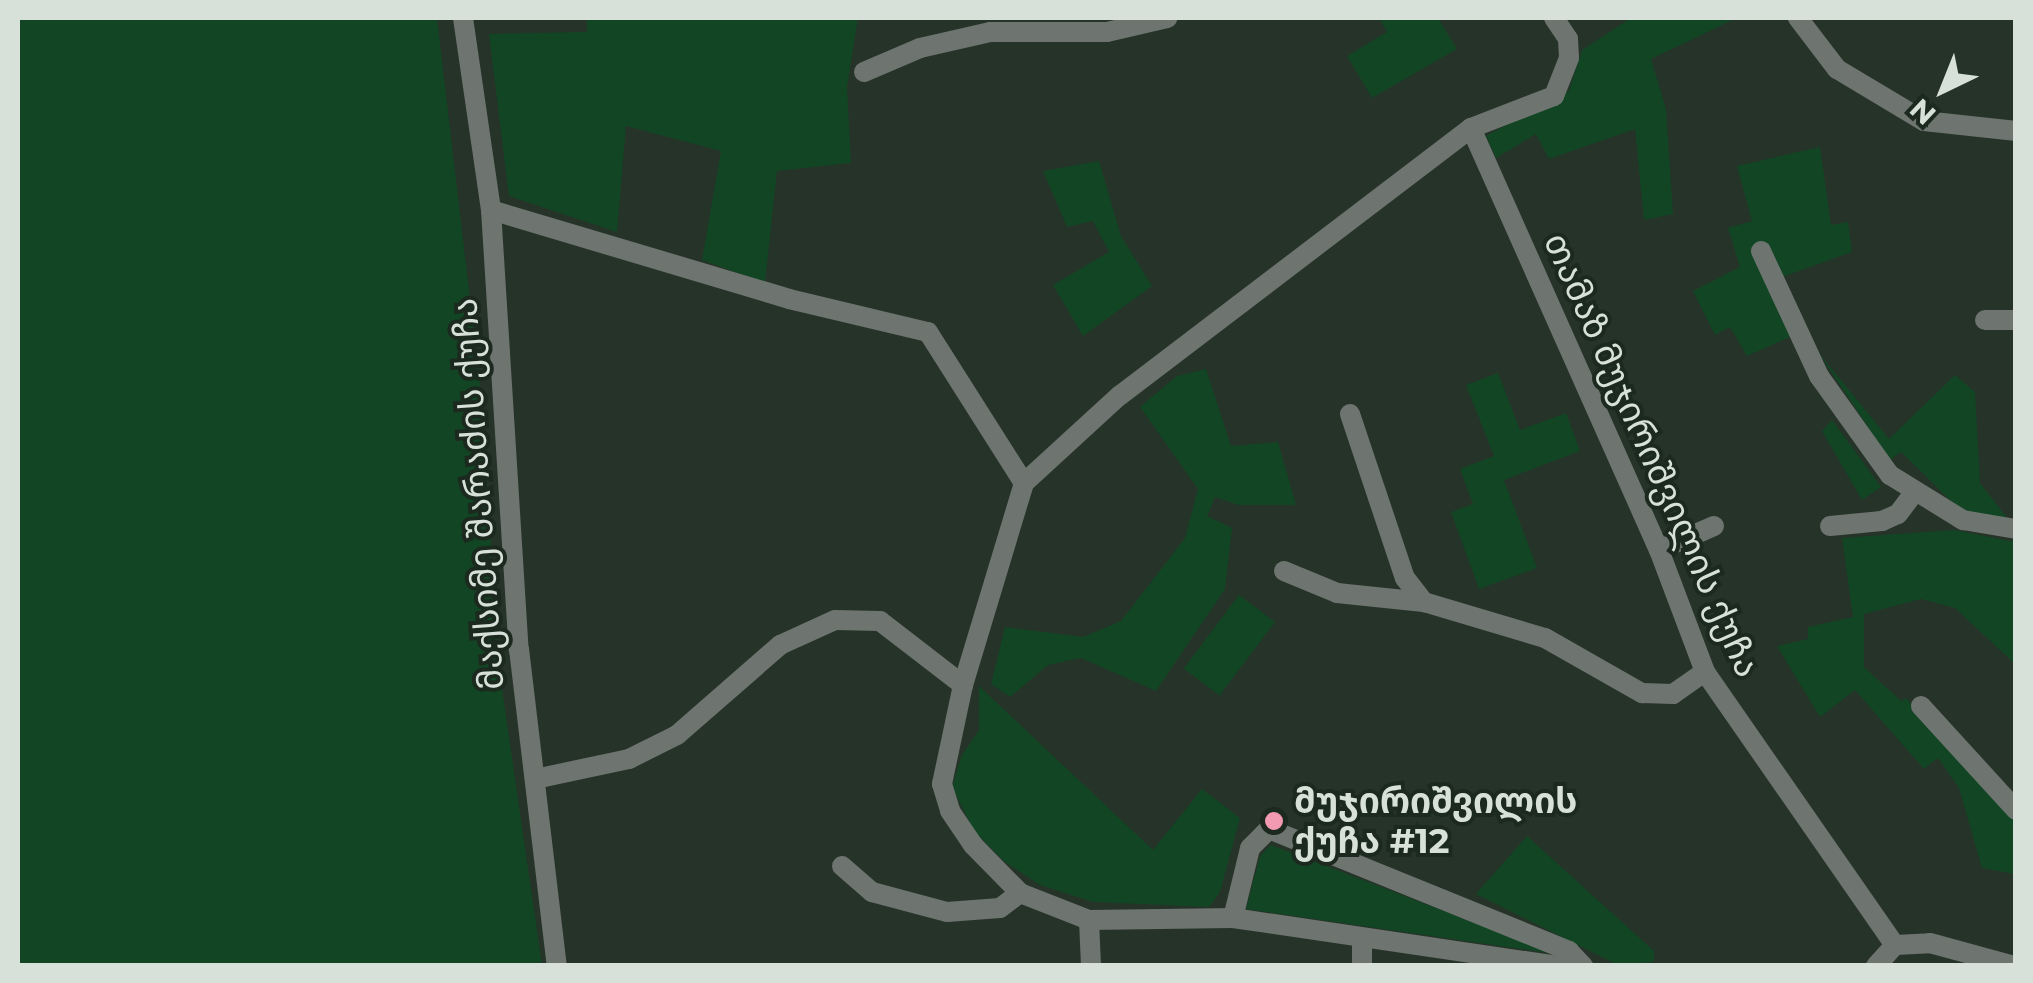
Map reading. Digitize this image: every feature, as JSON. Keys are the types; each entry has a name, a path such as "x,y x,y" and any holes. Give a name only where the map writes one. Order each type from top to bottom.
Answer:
{"street":[{"name":"მაქსიმე შარაძის ქუჩა","path":"464,18 491,210 519,649 558,966"},
{"path":"864,72 920,48 990,32 1107,32 1167,18"},
{"path":"1554,18 1568,39 1569,58 1554,96 1471,128 1120,395 1024,483 963,685 942,784 950,811 1020,893 1089,920 1233,918 1559,966"},
{"path":"1798,18 1837,69 1924,121 2016,131"},
{"name":"თამაზ მუჯირიშვილის ქუჩა","path":"1471,128 1660,550 1706,672 1895,945"},
{"path":"491,210 788,299 928,332 1024,483"},
{"path":"1761,251 1819,376 1875,457 1913,494 1963,520 2016,529"},
{"path":"1984,320 2016,320"},
{"path":"1350,414 1405,578 1424,602"},
{"path":"1830,526 1882,521 1898,514 1913,494"},
{"path":"1660,550 1714,526"},
{"path":"1284,570 1337,593 1424,602 1544,638 1642,693 1673,694 1706,672"},
{"path":"535,779 629,760 677,735 780,645 835,620 880,621 963,685"},
{"path":"1921,706 2016,810"},
{"path":"1233,918 1250,848 1269,829 1569,951 1583,966"},
{"path":"842,866 872,892 947,912 1000,908 1020,893"},
{"path":"1089,920 1091,966"},
{"path":"1362,939 1362,966"},
{"path":"1876,966 1895,945 1930,943 2014,966"}],"green space":[{"path":"18,18 437,18 482,401 499,668 542,965 18,965"},
{"path":"587,18 858,18 847,87 851,163 777,171 765,283 702,260 721,151 626,126 617,232 509,196 489,34 587,32"},
{"path":"1379,18 1438,18 1457,49 1372,98 1347,56 1387,32"},
{"path":"1631,18 1737,18 1651,59 1666,109 1673,214 1644,220 1635,129 1549,159 1536,134 1496,158 1486,136 1569,91 1582,50"},
{"path":"1820,147 1831,225 1848,222 1852,252 1768,282 1792,336 1747,356 1730,327 1715,335 1693,291 1740,267 1728,228 1752,221 1737,166"},
{"path":"1099,161 1121,236 1152,286 1083,336 1053,285 1109,252 1093,221 1067,227 1043,171"},
{"path":"1818,352 1889,439 1955,375 1975,392 1980,483 2008,519 1982,520 1951,501 1901,452 1890,460"},
{"path":"1206,369 1231,446 1278,442 1296,505 1238,505 1215,497 1207,516 1232,528 1225,589 1156,691 1081,658 1048,665 1010,697 991,684 1005,627 1083,637 1121,621 1185,538 1198,489 1140,407 1177,376"},
{"path":"1498,373 1520,430 1566,413 1580,451 1504,480 1537,568 1479,589 1451,512 1473,504 1460,469 1494,456 1466,385"},
{"path":"1832,420 1881,487 1862,500 1822,431"},
{"path":"1954,530 2015,542 2015,664 1955,608 1921,599 1864,614 1864,667 1901,701 1906,698 2015,818 2015,874 1982,868 1959,788 1938,758 1924,769 1855,690 1820,717 1777,646 1808,639 1808,627 1853,617 1842,538"},
{"path":"1239,595 1275,622 1220,696 1184,668"},
{"path":"979,686 1153,850 1202,789 1240,818 1220,892 1209,907 1093,902 1040,885 1005,862 974,831 952,787 962,755 979,730"},
{"path":"1527,836 1654,951 1654,962 1618,965 1476,894"},
{"path":"1271,845 1556,954 1246,909 1260,856"}],"place":[{"name":"მუჯირიშვილის ქუჩა #12","path":"1274,821"}]}
